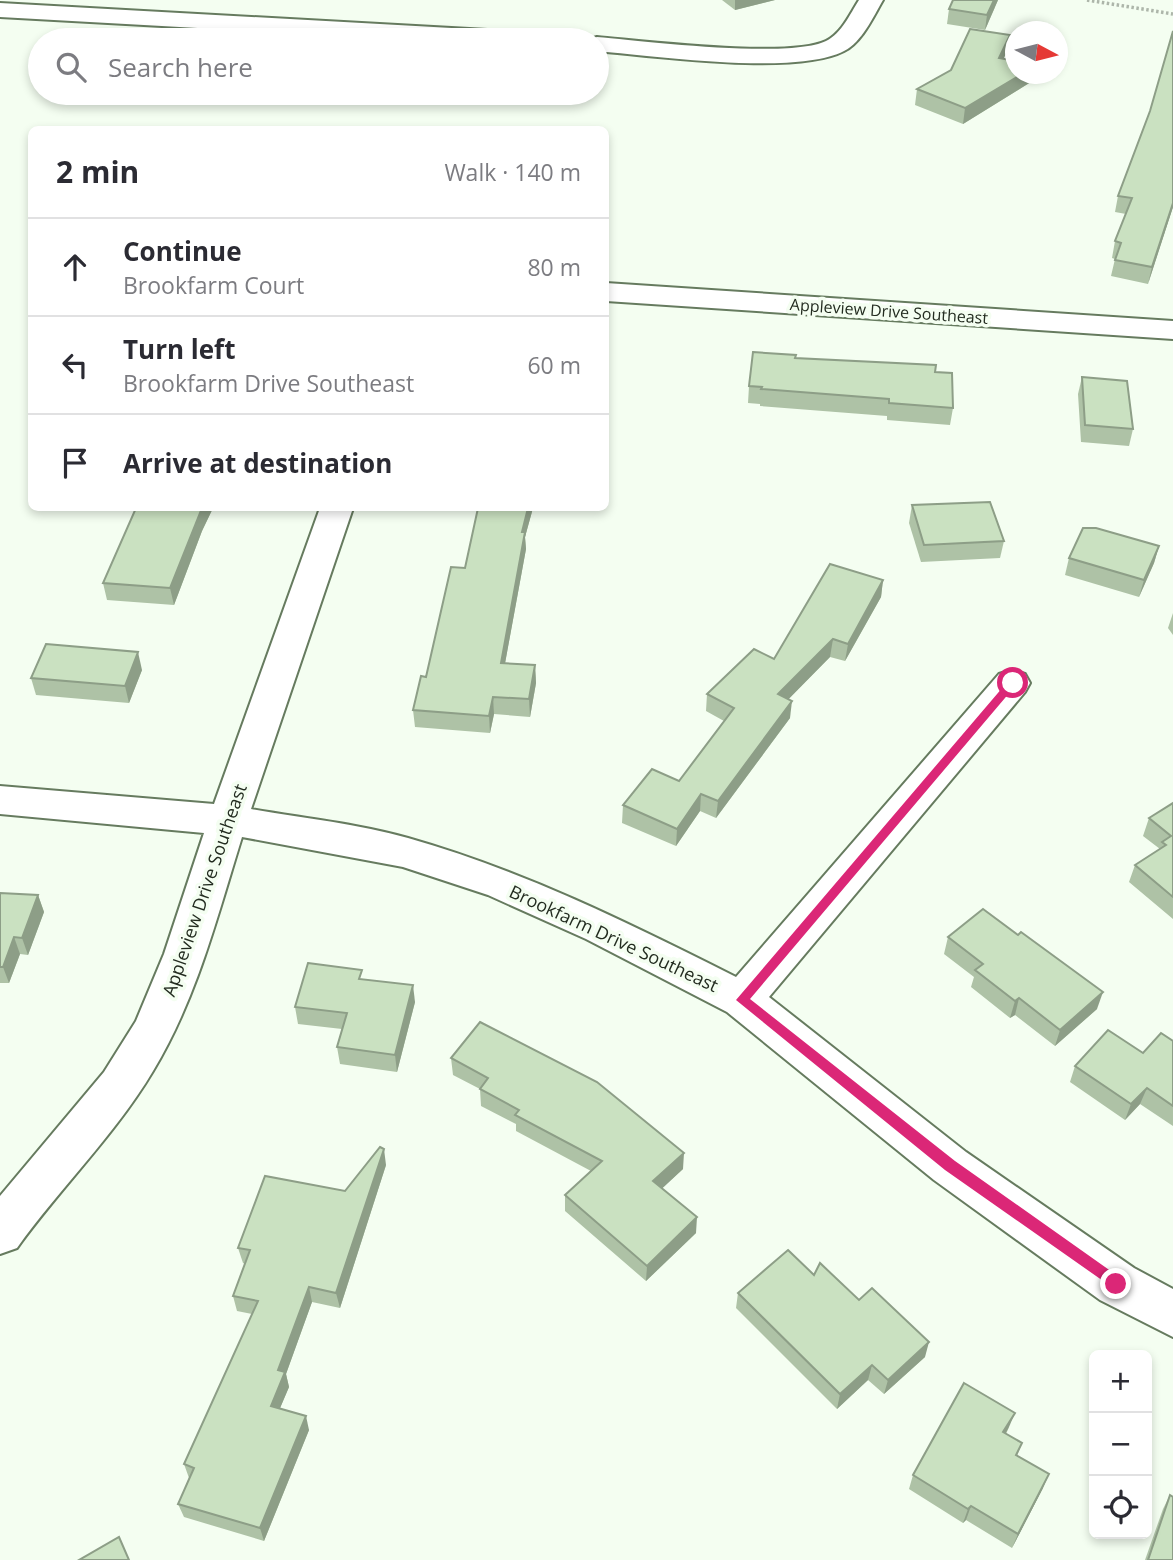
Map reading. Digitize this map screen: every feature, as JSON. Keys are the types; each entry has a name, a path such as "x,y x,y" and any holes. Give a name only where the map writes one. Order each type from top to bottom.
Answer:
{"street":[{"path":"609,45 832,56 836,46 850,34 871,0"},
{"path":"0,10 324,28"},
{"name":"Appleview Drive Southeast","path":"609,292 1173,330"},
{"name":"Appleview Drive Southeast","path":"0,1233 23,1199 121,1085 153,1032 178,978 228,820 335,511"},
{"path":"742,1000 1013,683"},
{"name":"Brookfarm Drive Southeast","path":"0,800 228,820 405,852 502,884 601,928 742,1000 950,1166 1116,1284 1173,1314"}],"path":[{"path":"1087,0 1173,14"}],"building":[{"path":"953,0 994,0 987,15 949,9"},
{"path":"970,29 1005,34 1005,45 999,58 1005,59 1005,84 965,108 917,89 951,70"},
{"path":"1173,31 1173,203 1152,267 1115,260 1121,243 1115,241 1132,198 1118,196 1150,111"},
{"path":"753,352 796,355 795,358 936,365 935,372 952,373 953,408 749,386"},
{"path":"1082,377 1127,381 1133,429 1085,425"},
{"path":"990,502 1004,541 924,545 912,505"},
{"path":"135,511 201,511 170,588 103,583"},
{"path":"477,511 527,511 501,663 535,665 529,699 493,697 489,716 413,710 421,676 426,677 451,567 465,568"},
{"path":"1083,528 1096,528 1159,546 1144,580 1069,558"},
{"path":"830,564 883,580 848,644 833,639 778,694 792,701 718,801 701,794 677,829 623,805 652,769 679,781 734,708 707,694 754,649 774,659"},
{"path":"46,644 138,652 125,686 31,678"},
{"path":"1173,803 1173,897 1135,865 1166,845 1162,842 1171,836 1149,818"},
{"path":"0,893 38,895 22,938 14,937 3,967 0,967"},
{"path":"983,909 1018,935 1021,932 1103,992 1060,1030 1019,998 1015,1001 975,970 983,964 948,937"},
{"path":"308,963 362,970 359,979 413,985 395,1055 337,1047 347,1013 295,1007"},
{"path":"480,1022 597,1082 684,1153 653,1181 697,1217 647,1266 565,1195 602,1161 515,1115 519,1110 480,1089 488,1078 451,1058"},
{"path":"1108,1030 1143,1053 1161,1033 1173,1041 1173,1106 1147,1088 1131,1104 1075,1066"},
{"path":"380,1147 384,1149 336,1293 309,1287 278,1370 285,1372 271,1406 306,1416 260,1528 178,1504 194,1468 184,1464 258,1301 233,1296 250,1250 238,1248 265,1176 345,1191"},
{"path":"788,1250 814,1275 820,1263 859,1300 872,1288 929,1342 888,1380 872,1365 840,1394 738,1293"},
{"path":"964,1383 1015,1413 1003,1432 1022,1443 1016,1455 1049,1474 1018,1534 971,1506 968,1509 913,1475"},
{"path":"1170,1495 1173,1497 1173,1560 1148,1560"},
{"path":"119,1537 129,1560 79,1560"}],"route":[{"path":"1013,683 742,1000 950,1166 1116,1284"}]}
